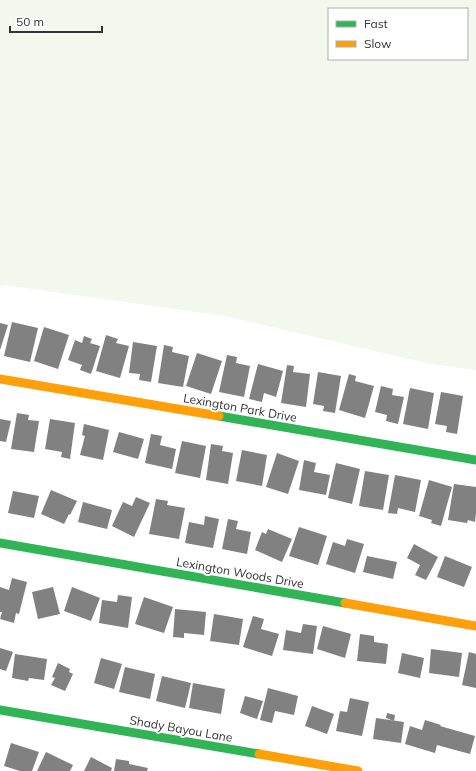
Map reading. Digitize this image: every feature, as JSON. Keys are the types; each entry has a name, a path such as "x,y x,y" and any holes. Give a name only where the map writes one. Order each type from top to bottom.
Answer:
{"street":[{"name":"Lexington Park Drive","path":"0,379 476,460"},
{"name":"Lexington Woods Drive","path":"0,543 476,626"},
{"name":"Shady Bayou Lane","path":"0,710 358,771"}],"shaded area":[{"path":"0,0 476,0 476,370 430,364 225,316 4,285 0,287"}],"building":[{"path":"12,322 38,328 30,362 4,356"},
{"path":"0,323 8,325 0,350"},
{"path":"44,327 69,335 58,369 34,361"},
{"path":"106,335 118,339 116,343 129,346 120,378 96,371"},
{"path":"84,336 92,339 90,343 100,346 91,374 80,370 82,365 68,360 75,340 82,343"},
{"path":"133,342 157,346 151,382 139,380 140,374 129,373"},
{"path":"164,345 173,347 172,352 189,356 183,387 158,383"},
{"path":"197,353 222,361 211,394 186,386"},
{"path":"227,355 237,357 236,363 250,366 244,397 219,392"},
{"path":"258,364 283,371 276,397 264,393 262,402 249,399"},
{"path":"287,365 294,366 293,372 310,374 306,407 281,403"},
{"path":"318,372 341,376 335,413 323,411 324,406 313,404"},
{"path":"349,374 356,376 355,381 374,386 365,418 339,410"},
{"path":"381,386 393,389 392,395 404,397 398,424 386,421 387,415 375,412"},
{"path":"410,388 434,393 428,429 403,424"},
{"path":"441,392 463,396 457,434 446,432 447,426 435,424"},
{"path":"17,413 29,415 28,420 39,421 34,452 11,449"},
{"path":"0,419 11,421 6,442 0,441"},
{"path":"50,419 75,423 70,459 61,457 62,452 45,449"},
{"path":"84,424 109,430 103,460 80,455 85,436 82,435"},
{"path":"119,432 144,439 138,459 113,452"},
{"path":"151,434 162,436 160,445 176,449 172,469 145,463"},
{"path":"182,441 206,446 200,478 175,473"},
{"path":"211,444 223,446 222,451 233,453 228,484 206,480"},
{"path":"242,450 267,455 262,486 236,481"},
{"path":"277,453 299,461 288,494 266,487"},
{"path":"304,460 316,463 314,472 330,475 326,495 299,490"},
{"path":"336,463 360,469 352,504 328,498"},
{"path":"365,471 389,475 383,510 359,506"},
{"path":"395,475 421,480 415,512 398,508 397,514 388,513"},
{"path":"429,480 452,487 441,526 431,523 432,520 419,516"},
{"path":"454,484 476,487 475,522 468,520 467,523 448,520"},
{"path":"51,490 77,501 64,524 41,514"},
{"path":"13,491 39,496 34,518 8,513"},
{"path":"136,497 150,503 134,537 112,526 123,502 132,506"},
{"path":"156,499 168,501 167,505 185,508 179,539 149,534"},
{"path":"83,502 112,510 107,529 78,522"},
{"path":"205,516 219,519 213,548 185,543 189,522 204,525"},
{"path":"228,519 238,521 236,529 251,532 247,554 222,549"},
{"path":"299,527 327,536 318,565 289,556"},
{"path":"268,529 292,539 282,562 255,550 262,532 266,534"},
{"path":"347,539 364,544 355,573 326,564 333,542 345,546"},
{"path":"414,544 438,557 426,580 415,575 420,565 407,558"},
{"path":"367,556 397,562 393,579 363,572"},
{"path":"445,556 472,567 464,587 437,577"},
{"path":"12,578 27,582 19,614 16,613 14,623 0,619 2,612 0,612 0,587 9,590"},
{"path":"53,587 60,614 38,619 32,592"},
{"path":"72,587 100,598 91,621 64,611"},
{"path":"118,595 132,597 128,628 99,623 102,600 117,602"},
{"path":"144,597 173,607 164,633 135,624"},
{"path":"175,609 206,612 204,635 184,633 184,638 173,637"},
{"path":"214,614 243,619 239,645 210,641"},
{"path":"253,616 264,619 261,629 279,634 272,656 243,647"},
{"path":"303,624 317,626 313,654 283,650 286,630 301,633"},
{"path":"323,626 351,634 345,658 317,649"},
{"path":"360,634 374,636 374,642 388,644 386,664 357,661"},
{"path":"0,648 13,652 6,671 0,669"},
{"path":"431,649 462,653 459,677 429,673"},
{"path":"469,652 476,654 476,688 462,685"},
{"path":"402,653 424,658 420,678 398,673"},
{"path":"15,654 47,659 44,680 29,678 28,681 12,678"},
{"path":"101,658 122,664 114,689 94,683"},
{"path":"58,663 70,669 69,672 73,674 65,691 51,685 55,678 52,677"},
{"path":"125,667 155,674 150,699 119,692"},
{"path":"162,676 191,683 185,708 156,701"},
{"path":"193,683 225,689 221,714 189,708"},
{"path":"268,688 298,696 294,715 275,711 272,723 260,720"},
{"path":"245,696 263,701 257,719 240,713"},
{"path":"350,698 369,702 362,736 336,731 340,711 347,712"},
{"path":"312,706 334,714 327,734 305,726"},
{"path":"387,713 395,715 394,721 386,718"},
{"path":"376,718 404,722 401,743 373,739"},
{"path":"425,720 475,736 470,754 437,745 435,753 405,744 410,726 422,730"},
{"path":"11,743 39,752 32,771 20,771 4,766"},
{"path":"46,752 73,765 70,771 37,771"},
{"path":"91,757 112,768 111,771 84,771"},
{"path":"116,759 129,761 129,764 148,768 147,771 114,771"}],"traffic: fast":[{"path":"219,416 476,460"},
{"path":"0,543 345,603"},
{"path":"0,710 259,754"}],"traffic: slow":[{"path":"0,379 219,416"},
{"path":"345,603 476,626"},
{"path":"259,754 358,771"}]}
